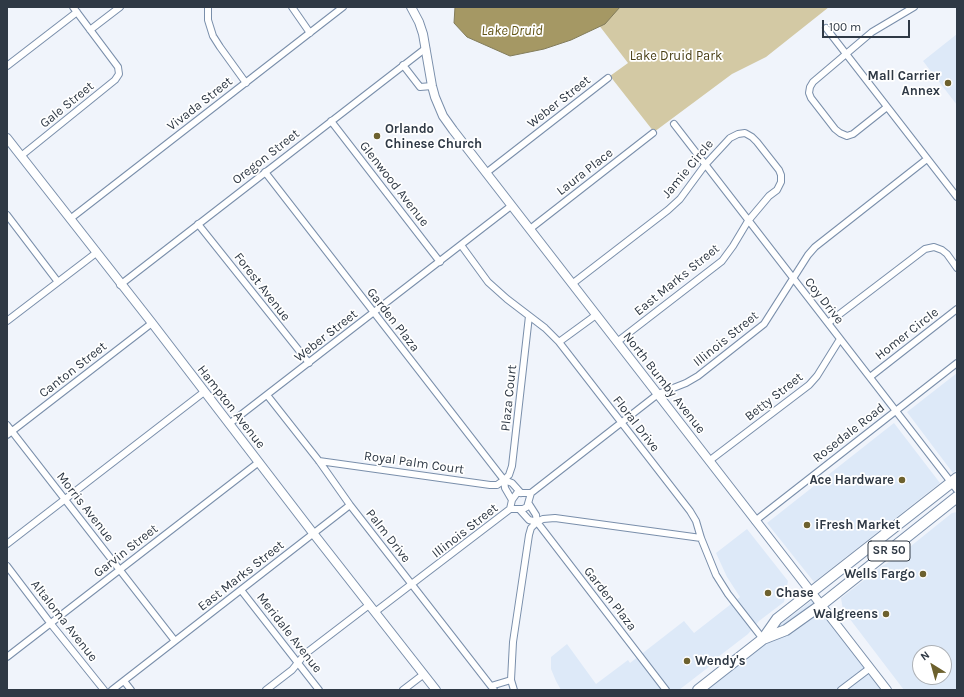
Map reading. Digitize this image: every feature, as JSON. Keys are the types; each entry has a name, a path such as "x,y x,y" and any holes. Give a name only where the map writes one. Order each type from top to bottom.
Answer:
{"highway":[{"name":"SR 50","path":"763,639 777,619 810,592 955,483"},
{"name":"SR 50","path":"698,690 763,639 786,630 821,605 957,497"}],"street":[{"path":"7,66 75,9 90,30 120,7"},
{"path":"208,7 208,20 213,36 246,83"},
{"path":"292,7 310,33"},
{"name":"Vivada Street","path":"70,219 343,7"},
{"name":"North Bumby Avenue","path":"411,7 419,22 426,48 435,98 443,116 511,206 887,690"},
{"path":"887,107 853,134 847,136 840,134 835,129 811,98 809,93 810,87 813,82 872,32 914,7"},
{"path":"826,28 957,197"},
{"name":"Gale Street","path":"21,156 115,80 119,74 118,67 90,30"},
{"name":"Oregon Street","path":"120,285 426,48"},
{"path":"403,65 420,87 432,86"},
{"name":"Weber Street","path":"486,173 608,78"},
{"name":"Glenwood Avenue","path":"331,121 440,262"},
{"name":"Coy Drive","path":"674,124 793,279 955,483"},
{"name":"Laura Place","path":"530,229 653,133"},
{"name":"Jamie Circle","path":"572,284 676,202 705,165 730,138 738,134 745,133 752,137 779,170"},
{"name":"Hampton Avenue","path":"7,138 436,690"},
{"name":"Illinois Street","path":"527,497 658,394 686,383 698,376 764,324 808,255 815,247 927,158"},
{"name":"East Marks Street","path":"617,342 722,260 733,246 748,221 769,196 777,190 781,182 779,170"},
{"name":"Garden Plaza","path":"265,172 504,480 505,488 512,501"},
{"name":"Weber Street","path":"229,424 511,206"},
{"path":"7,215 58,282"},
{"name":"Forest Avenue","path":"198,224 308,363"},
{"name":"Floral Drive","path":"460,246 488,282 507,299 545,328 559,342 690,511 696,521 701,538 716,575 728,594 763,639"},
{"path":"828,323 925,249 934,247 942,250 947,254 957,268"},
{"path":"7,321 96,253"},
{"name":"Homer Circle","path":"870,377 957,309"},
{"path":"559,342 596,315"},
{"name":"Plaza Court","path":"504,480 509,475 512,466 529,316"},
{"name":"Canton Street","path":"9,433 152,323"},
{"name":"Betty Street","path":"710,461 809,385 840,339"},
{"name":"Rosedale Road","path":"755,521 957,363"},
{"path":"7,544 66,500 204,392"},
{"name":"Palm Drive","path":"268,394 319,461 350,505 492,688"},
{"name":"Morris Avenue","path":"7,425 9,433 66,500 175,641"},
{"name":"Royal Palm Court","path":"319,461 490,485 497,484 504,480"},
{"name":"Garvin Street","path":"7,657 259,462"},
{"name":"Garden Plaza","path":"504,480 512,483 527,497 536,515 537,522 666,690"},
{"path":"512,501 514,496 527,497 523,509 515,509"},
{"name":"Illinois Street","path":"375,612 515,509 512,501"},
{"name":"East Marks Street","path":"124,681 350,505"},
{"name":"Garden Plaza","path":"515,509 529,520 537,522"},
{"path":"514,690 511,680 513,642 529,535 531,528 537,522 543,519 554,518 701,538"},
{"name":"Altaloma Avenue","path":"7,566 104,690"},
{"name":"Meridale Avenue","path":"241,590 319,690"},
{"path":"266,690 292,670 305,654 369,605"},
{"path":"841,690 870,668"},
{"path":"403,690 424,674"},
{"path":"492,688 511,680"},
{"path":"112,690 124,681 132,690"}],"shaded area":[{"name":"Mall Carrier Annex","path":"957,34 957,105 923,61"},
{"path":"957,373 957,469 953,473 907,412"},
{"path":"894,423 940,483 814,582 767,523"},
{"path":"957,512 957,690 904,690 843,610 841,598 882,566 896,558 952,513"},
{"path":"747,529 788,581 784,602 759,621 748,634 709,664 710,666 679,690 561,690 551,669 551,657 567,644 596,684 628,660 630,663 684,621 694,633 740,597 727,577 716,553"},
{"path":"815,598 887,690 695,690"}],"green space":[{"name":"Lake Druid Park","path":"585,7 829,7 766,57 732,74 654,132 610,76 628,63"}],"water":[{"name":"Lake Druid","path":"455,7 620,7 605,24 571,40 544,49 510,56 467,37 454,23"}],"place":[{"name":"Mall Carrier Annex","path":"948,83"},
{"name":"Orlando Chinese Church","path":"377,136"},
{"name":"Ace Hardware","path":"902,480"},
{"name":"iFresh Market","path":"807,525"},
{"name":"Wells Fargo","path":"923,574"},
{"name":"Chase","path":"768,593"},
{"name":"Walgreens","path":"886,614"},
{"name":"Wendy's","path":"687,661"}]}
